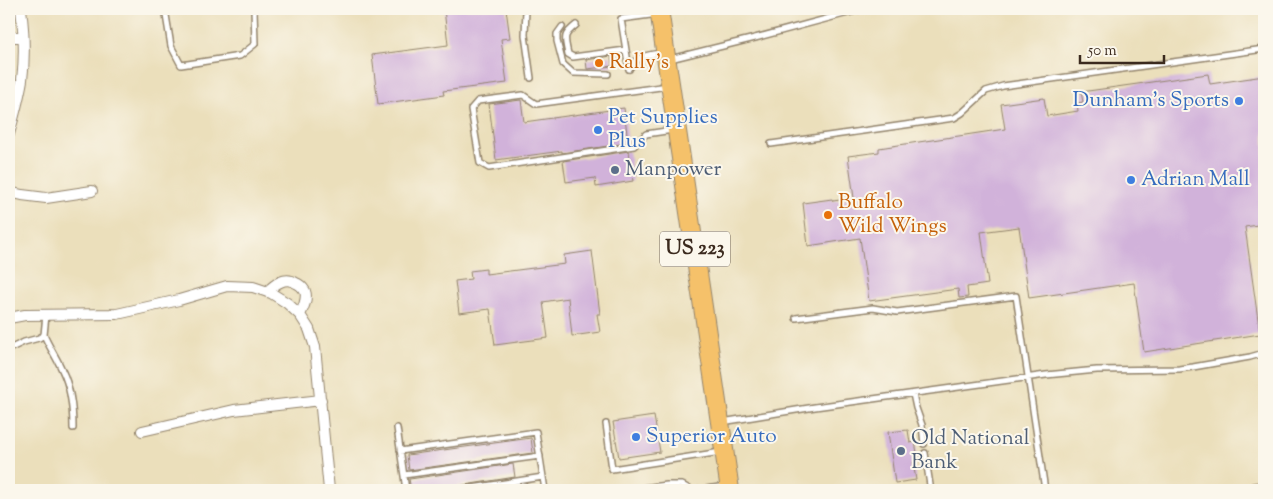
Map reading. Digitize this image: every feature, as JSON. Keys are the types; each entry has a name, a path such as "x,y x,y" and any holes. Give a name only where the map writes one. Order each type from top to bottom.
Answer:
{"highway":[{"name":"US 223","path":"660,11 729,488"}],"street":[{"path":"9,134 22,79 24,58 21,9"},
{"path":"9,36 23,37"},
{"path":"9,192 46,198 92,191"},
{"path":"267,292 275,284 284,280 291,280 299,284 305,292 306,302 300,315"},
{"path":"9,318 25,315 117,314 179,300 227,286 253,287 272,293 300,315 309,329 315,347 330,490"},
{"path":"142,431 234,410 320,400"},
{"path":"1254,490 1264,489"}],"lane":[{"path":"165,9 171,46 181,65 240,56 255,44 254,9"},
{"path":"526,9 525,35 532,78"},
{"path":"660,11 622,19 629,69 635,60 643,56 666,56 787,29 863,9"},
{"path":"576,25 568,31 565,37 568,54 573,57 626,50"},
{"path":"562,27 557,34 557,41 563,64 573,73 608,74"},
{"path":"771,144 954,118 986,91 1003,86 1264,50"},
{"path":"671,86 536,104 523,95 478,101 471,109 480,163 489,168 634,146 646,134 677,129"},
{"path":"796,318 873,308 897,312 1016,296 1044,490"},
{"path":"46,315 44,335 68,384 73,407 73,428"},
{"path":"9,349 44,335"},
{"path":"720,422 1072,372 1179,369 1264,353"},
{"path":"914,394 916,408 922,425 924,444"},
{"path":"606,424 612,469 724,452"},
{"path":"397,428 406,490"},
{"path":"400,451 536,432 544,490"},
{"path":"925,453 930,485 927,490"},
{"path":"404,475 540,456"},
{"path":"459,490 543,477"},
{"path":"627,490 682,485 691,490"},
{"path":"698,490 729,488"}],"building":[{"path":"444,9 506,9 510,38 501,39 507,83 443,91 444,95 378,104 372,55 448,45"},
{"name":"Rally's","path":"611,56 612,66 587,69 586,60"},
{"name":"Adrian Mall","path":"1208,74 1210,84 1264,76 1264,224 1245,227 1260,334 1144,352 1134,283 1029,298 1019,227 981,232 988,284 967,287 968,297 959,298 958,289 869,301 860,238 808,246 803,203 854,198 848,156 879,152 879,148 1005,129 1001,104 1044,98 1047,116 1078,111 1077,103 1083,102 1081,92"},
{"path":"521,100 524,122 624,108 628,143 496,160 489,104"},
{"path":"629,151 633,181 596,187 595,178 566,182 563,161"},
{"path":"592,251 600,314 597,314 600,332 572,336 568,298 543,302 548,338 495,345 490,309 459,313 455,281 471,279 470,271 486,269 486,274 565,264 564,255"},
{"name":"Superior Auto","path":"654,416 660,452 619,458 613,422"},
{"name":"Old National Bank","path":"908,430 910,443 915,442 918,458 913,462 916,480 895,483 888,432"},
{"path":"531,438 533,453 409,470 407,455"},
{"path":"513,464 515,477 458,486 455,490 411,490 409,479"},
{"path":"516,486 517,490 486,490"}],"place":[{"name":"Rally's","path":"599,63"},
{"name":"Dunham's Sports","path":"1239,101"},
{"name":"Pet Supplies Plus","path":"598,130"},
{"name":"Manpower","path":"615,170"},
{"name":"Adrian Mall","path":"1131,180"},
{"name":"Buffalo Wild Wings","path":"828,215"},
{"name":"Superior Auto","path":"636,437"},
{"name":"Old National Bank","path":"901,451"}]}
